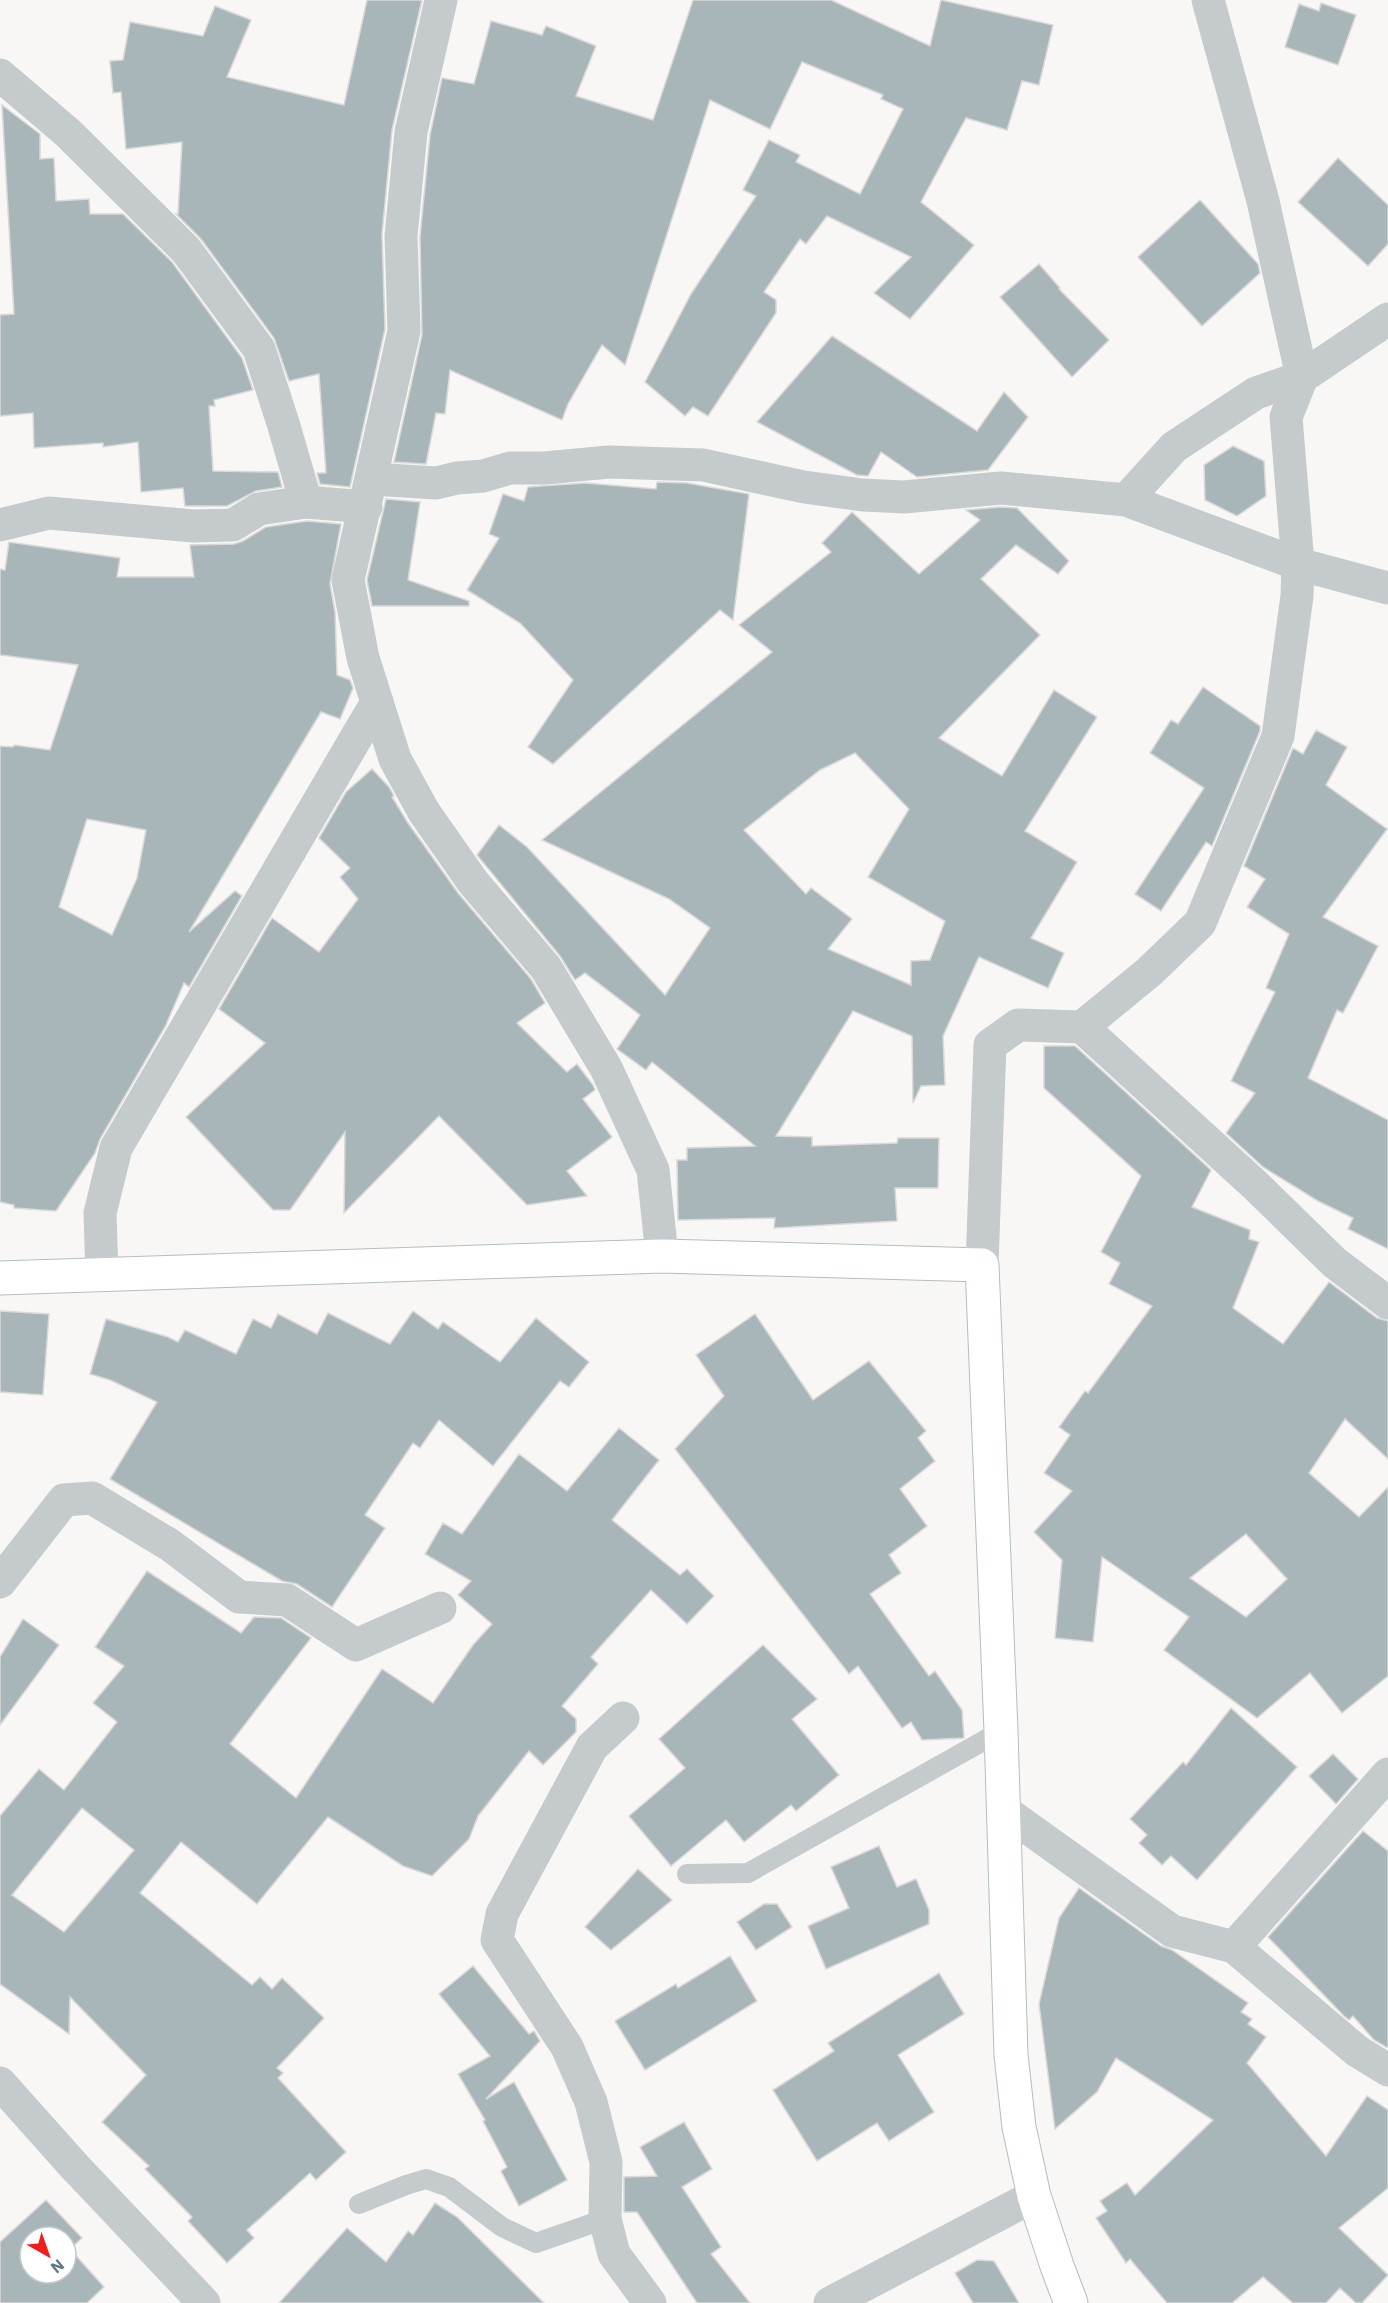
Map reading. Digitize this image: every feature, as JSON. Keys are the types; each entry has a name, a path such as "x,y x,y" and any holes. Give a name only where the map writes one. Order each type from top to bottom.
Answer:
{"street":[{"path":"441,0 411,132 402,236 404,332 348,580 363,658 395,759 424,812 473,882 546,968 606,1068 652,1170 662,1256"},
{"path":"1082,1027 1149,972 1200,923 1278,736 1297,596 1298,564 1286,417 1302,377 1263,201 1208,0"},
{"path":"0,75 68,133 186,250 259,350 284,423 306,502"},
{"path":"1126,500 1174,447 1256,393 1302,377 1388,319"},
{"path":"0,525 50,513 193,526 233,525 259,509 457,478 483,476 510,468 544,468 609,462 703,465 804,487 863,495 904,496 1001,488 1126,500 1298,564 1388,588"},
{"path":"102,1275 100,1213 116,1148 377,702"},
{"path":"1071,2303 1034,2196 1019,2127 1011,2055 1001,1731 982,1265 990,1045 1018,1025 1082,1027 1254,1184 1335,1263 1388,1303"},
{"path":"0,1278 662,1256 982,1265"},
{"path":"0,1582 64,1500 92,1498 170,1545 239,1597 287,1600 356,1645 440,1608"},
{"path":"623,1718 592,1747 502,1914 497,1940 567,2047 591,2102 606,2162 605,2219 614,2254 650,2303"},
{"path":"1234,1947 1388,1774"},
{"path":"1003,1810 1172,1930 1234,1947 1357,2051 1388,2070"},
{"path":"0,2083 75,2167 204,2303"},
{"path":"830,2303 1034,2196"}],"lane":[{"path":"687,1875 748,1873 1001,1731"},
{"path":"359,2204 426,2179 449,2187 502,2227 536,2243 605,2219"}],"building":[{"path":"367,0 422,0 392,130 382,234 385,329 350,487 320,484 317,473 326,473 319,374 289,381 274,338 201,239 176,214 178,214 182,142 126,149 121,92 113,93 110,61 123,60 130,22 203,36 215,6 251,20 227,77 344,105"},
{"path":"693,0 831,0 930,46 941,0 1053,25 1039,85 1022,81 1007,130 966,118 921,202 974,245 910,319 874,293 911,257 827,216 806,244 800,239 764,292 776,300 776,313 708,416 693,407 685,416 645,382 691,294 756,196 743,190 769,140 800,155 796,162 860,194 903,109 881,99 883,95 802,62 770,129 710,100 625,365 602,345 568,404 562,420 450,370 445,414 436,413 426,464 394,462 422,335 420,237 430,135 442,78 474,84 491,21 542,35 546,26 596,46 576,96 653,120"},
{"path":"1321,3 1356,15 1338,65 1285,47 1299,4 1319,11"},
{"path":"2,105 40,134 40,159 54,158 56,201 89,199 90,214 123,214 172,262 242,358 253,390 214,400 215,406 209,406 213,471 278,472 282,487 256,491 227,506 185,506 183,488 141,492 138,442 103,447 103,443 34,448 33,413 0,416 0,315 14,314"},
{"path":"1338,158 1388,205 1388,244 1368,266 1298,202"},
{"path":"1200,200 1258,264 1260,273 1202,326 1138,257"},
{"path":"1039,264 1059,289 1109,340 1072,377 1000,297"},
{"path":"832,336 977,431 1004,392 1028,417 988,470 917,477 881,452 868,476 857,475 757,422"},
{"path":"1233,446 1264,461 1266,496 1237,516 1205,500 1204,465"},
{"path":"657,482 687,483 749,494 733,620 720,610 553,764 528,747 573,680 520,623 467,590 499,538 489,534 503,494 524,501 528,487 585,483 656,489"},
{"path":"386,499 420,502 408,580 469,601 469,606 372,606 367,580"},
{"path":"1017,508 1069,561 1058,574 1016,545 981,579 1040,635 939,738 1002,776 1054,690 1097,717 1025,831 1077,862 1031,938 1064,953 1048,988 979,957 943,1036 945,1085 921,1086 913,1103 912,1036 853,1011 776,1136 812,1137 812,1146 897,1143 898,1138 939,1138 938,1188 895,1188 897,1221 774,1228 775,1218 678,1220 677,1160 687,1160 687,1148 755,1146 652,1062 646,1070 617,1049 640,1015 585,973 575,980 560,956 477,855 499,825 527,847 665,995 710,928 669,899 542,840 772,652 739,625 831,552 822,543 852,512 919,574 980,520 966,510","holes":["855,753 909,809 868,877 945,921 930,960 911,961 911,985 828,949 852,919 811,888 806,894 744,830 820,770"]},
{"path":"307,521 341,524 330,584 335,612 337,675 350,680 353,688 340,719 321,712 189,932 235,891 242,896 189,987 184,983 165,1027 100,1139 95,1153 56,1211 14,1208 14,1205 0,1202 0,746 13,747 14,745 50,750 78,665 0,655 0,569 5,570 9,542 120,558 117,577 194,577 190,545 234,544 266,527","holes":["87,819 146,830 137,878 112,935 59,907"]},
{"path":"1203,687 1260,726 1260,731 1212,846 1206,842 1161,911 1135,894 1204,788 1150,753 1171,720 1178,724"},
{"path":"1316,730 1347,747 1326,785 1387,829 1323,917 1378,946 1343,1013 1337,1010 1308,1078 1388,1120 1388,1249 1348,1229 1353,1218 1318,1201 1263,1167 1226,1133 1255,1093 1231,1081 1275,992 1266,988 1289,934 1247,907 1265,879 1244,866 1293,748 1303,754"},
{"path":"372,769 389,787 394,796 392,797 408,823 458,893 531,979 545,1003 517,1023 567,1072 577,1064 593,1085 595,1090 583,1099 612,1137 567,1171 587,1196 527,1205 439,1116 344,1213 345,1132 290,1210 273,1210 186,1117 265,1043 219,1009 272,918 319,952 358,899 340,877 350,868 319,838 346,792"},
{"path":"1044,1046 1075,1046 1211,1170 1192,1207 1250,1230 1249,1239 1259,1242 1233,1308 1283,1344 1329,1282 1377,1318 1388,1321 1388,1459 1345,1419 1309,1473 1359,1517 1388,1487 1388,1676 1342,1713 1310,1673 1257,1718 1164,1650 1189,1617 1102,1557 1093,1642 1055,1638 1062,1560 1034,1532 1072,1491 1044,1473 1070,1435 1059,1427 1085,1391 1088,1393 1152,1306 1109,1284 1120,1263 1101,1252 1141,1176 1044,1088","holes":["1246,1534 1287,1579 1246,1617 1190,1578"]},
{"path":"0,1311 49,1314 43,1395 0,1392"},
{"path":"413,1311 438,1329 443,1322 500,1362 536,1318 589,1362 569,1387 560,1381 493,1466 439,1420 420,1448 413,1443 365,1515 385,1528 332,1607 297,1584 282,1581 110,1479 157,1402 110,1380 90,1374 106,1319 178,1342 185,1330 236,1354 253,1319 271,1328 278,1314 317,1334 328,1313 390,1344"},
{"path":"755,1314 813,1400 869,1361 926,1431 918,1438 935,1461 900,1489 927,1526 889,1555 901,1573 870,1594 929,1676 935,1671 962,1710 964,1738 922,1740 911,1722 902,1728 858,1666 849,1674 675,1449 724,1396 696,1355"},
{"path":"619,1428 659,1460 612,1520 680,1575 687,1569 714,1596 687,1624 651,1590 591,1657 598,1664 562,1706 576,1719 576,1732 543,1765 529,1751 478,1816 469,1839 432,1876 403,1866 328,1817 257,1904 181,1842 140,1893 252,1985 260,1977 272,1989 282,1978 324,2018 277,2068 283,2073 278,2078 346,2152 316,2180 310,2173 247,2230 254,2238 227,2263 188,2221 192,2217 145,2169 149,2166 102,2122 146,2075 70,1997 69,2034 0,1984 0,1816 39,1769 64,1790 117,1722 93,1703 124,1666 95,1647 147,1571 241,1633 254,1617 281,1618 311,1638 230,1744 296,1798 382,1669 433,1703 473,1645 492,1624 458,1595 471,1581 425,1554 443,1523 462,1534 519,1454 567,1491","holes":["82,1808 134,1850 64,1932 12,1895"]},
{"path":"23,1619 59,1645 0,1725 0,1657"},
{"path":"763,1645 817,1699 792,1719 839,1775 796,1811 791,1805 744,1842 726,1820 671,1866 629,1816 685,1768 659,1739"},
{"path":"1231,1708 1297,1767 1197,1880 1171,1856 1162,1865 1139,1843 1147,1835 1130,1819 1183,1762 1186,1765"},
{"path":"1333,1754 1358,1779 1336,1804 1309,1776"},
{"path":"1363,1831 1388,1851 1388,2048 1374,2040 1353,2016 1349,2020 1344,2016 1268,1937"},
{"path":"879,1846 897,1887 916,1879 929,1910 929,1924 826,1969 808,1926 849,1908 831,1867"},
{"path":"638,1869 672,1900 611,1950 585,1927"},
{"path":"1079,1888 1161,1946 1172,1950 1248,2003 1241,2012 1252,2019 1248,2024 1266,2037 1247,2063 1326,2156 1367,2096 1388,2110 1388,2188 1339,2228 1388,2275 1362,2303 1356,2303 1340,2288 1326,2303 1293,2303 1263,2277 1232,2303 1167,2303 1130,2259 1126,2263 1096,2218 1107,2211 1100,2201 1127,2183 1135,2195 1213,2120 1116,2058 1097,2092 1055,2129 1039,2004 1059,1918"},
{"path":"764,1904 777,1904 792,1927 756,1950 737,1922"},
{"path":"730,1956 757,2001 645,2070 615,2021 676,1984 678,1988"},
{"path":"473,1966 529,2034 534,2031 540,2041 486,2099 514,2082 567,2180 519,2206 501,2171 507,2167 483,2121 485,2120 458,2074 490,2056 439,1994"},
{"path":"939,1973 964,2014 898,2055 934,2112 889,2141 877,2123 817,2161 773,2090 834,2051 828,2043"},
{"path":"684,2122 712,2169 682,2187 721,2247 711,2254 750,2303 697,2303 637,2212 624,2212 624,2177 657,2176 640,2147"},
{"path":"46,2200 70,2225 19,2225"},
{"path":"435,2203 457,2217 544,2303 279,2303 347,2228 386,2262 408,2231 413,2235"},
{"path":"18,2226 18,2285 78,2285 78,2258 104,2287 87,2303 0,2303 0,2242"},
{"path":"977,2260 994,2261 1019,2303 973,2303 955,2273"}]}
